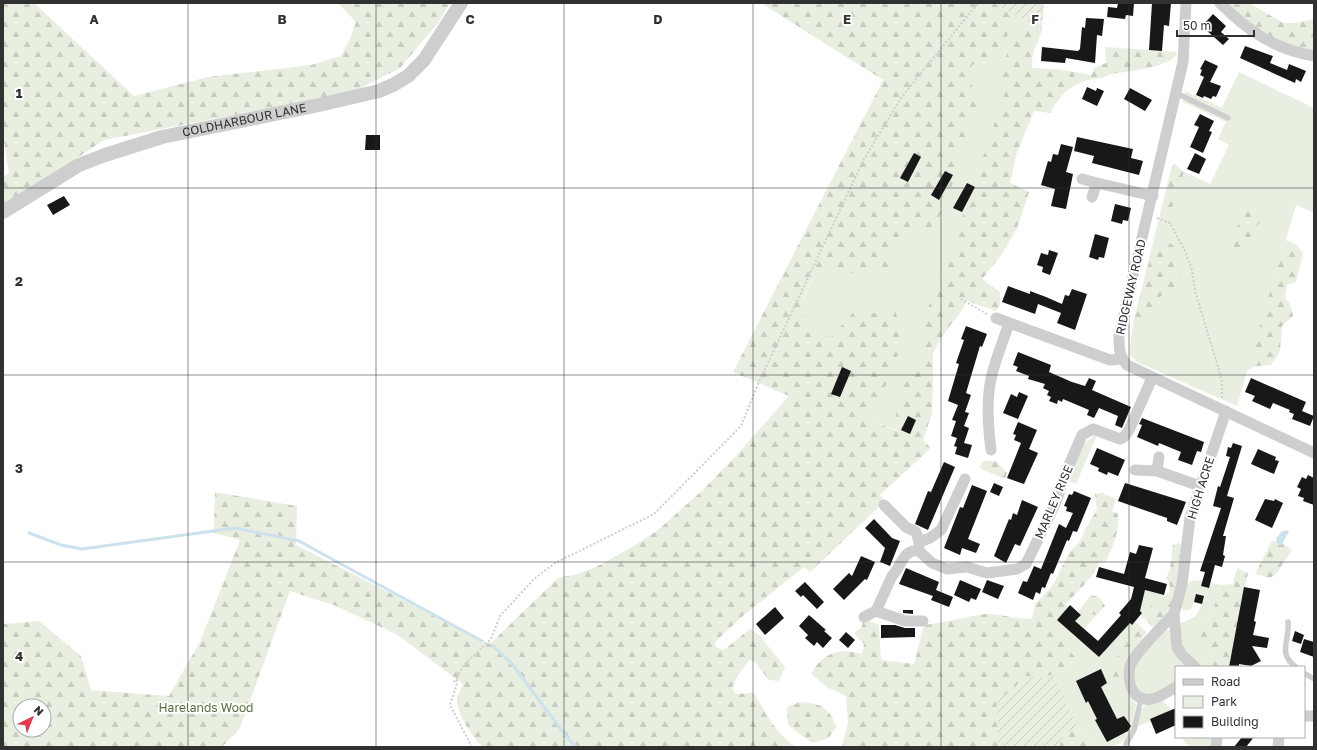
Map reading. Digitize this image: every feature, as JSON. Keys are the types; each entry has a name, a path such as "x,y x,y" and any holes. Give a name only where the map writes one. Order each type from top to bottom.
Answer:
{"street":[{"name":"COLDHARBOUR LANE","path":"3,212 79,165 105,155 162,137 319,105 394,86 408,76 424,60 461,3"},
{"name":"RIDGEWAY ROAD","path":"1121,359 1118,350 1119,336 1153,196 1183,62 1186,3"},
{"path":"1220,3 1252,32 1285,49 1314,56"},
{"path":"1082,179 1153,196"},
{"path":"1092,197 1097,183"},
{"path":"996,318 1110,360 1121,359 1127,365 1152,378 1222,409 1314,454"},
{"path":"993,445 988,397 991,379 1009,323"},
{"name":"MARLEY RISE","path":"884,505 906,527 916,532 919,546 932,563 947,569 967,567 988,573 1017,569 1026,564 1057,500 1064,477 1082,435 1093,429 1120,439 1124,437 1152,378"},
{"name":"HIGH ACRE","path":"1194,666 1176,647 1174,614 1182,584 1190,518 1222,409"},
{"path":"1157,472 1159,457"},
{"path":"1135,470 1157,472 1200,486"},
{"path":"864,617 876,611 892,576 896,572 905,555 941,530 965,478"},
{"path":"876,611 905,621 923,621"},
{"name":"HIGH ACRE","path":"1141,700 1129,684 1129,668 1140,650 1174,614"},
{"path":"1141,700 1151,700 1160,697 1175,688"}],"lane":[{"path":"1176,93 1228,118"},
{"path":"1288,622 1284,646 1285,654 1287,659 1295,666"},
{"path":"1305,674 1314,680"},
{"path":"1127,747 1126,744 1134,730 1141,700"}],"path":[{"path":"454,682 463,666 491,639 500,616 534,579 555,563 654,514 741,426 759,382 864,159 901,98 978,3"},
{"path":"1148,216 1170,222 1186,251 1222,382 1222,409"},
{"path":"961,299 970,306 996,318"},
{"path":"457,677 457,684 450,705 472,747"}],"green space":[{"path":"3,3 34,3 134,96 208,77 311,65 341,56 350,39 356,22 338,3 450,3 438,23 400,68 353,92 104,140 3,207 3,177 9,173 3,135"},
{"name":"Harelands Wood","path":"761,3 993,3 1016,15 999,55 972,65 969,77 979,106 961,146 955,178 936,225 901,237 887,271 850,273 829,268 814,276 802,301 807,308 803,332 831,337 853,313 863,316 895,307 901,341 895,366 869,420 897,431 896,410 906,373 921,362 925,341 918,328 958,246 955,232 977,188 979,169 1005,93 999,72 1008,52 1023,34 1029,22 1042,29 1033,52 1032,68 1056,69 1092,75 1094,68 1106,63 1105,47 1177,52 1174,57 1159,65 1111,74 1105,77 1078,83 1062,95 1050,113 1034,111 1016,155 1010,183 1029,192 1017,228 1002,254 982,279 1000,292 1000,305 996,311 967,301 941,338 933,353 932,413 923,440 931,448 880,495 885,501 810,572 804,567 745,614 715,642 715,647 724,650 750,629 759,635 785,667 779,681 769,680 755,662 749,660 738,675 732,688 736,694 754,693 777,729 796,747 483,747 470,732 457,705 457,699 463,684 396,634 336,606 290,591 240,728 222,747 3,747 3,624 39,621 81,656 91,690 169,696 200,642 240,540 214,533 215,492 297,506 296,545 490,644 558,578 578,574 596,567 634,546 658,530 704,489 789,396 733,372 883,80"},
{"path":"993,3 1042,29 1038,42 1032,52 1031,77 1034,110 1016,155 1010,183 1029,192 1017,228 1002,254 970,294 963,309 941,338 933,353 932,413 923,440 834,407 765,384 866,162"},
{"path":"993,3 1044,3 1042,29"},
{"path":"1222,3 1249,3 1283,23 1296,23 1311,20 1314,17 1314,50 1312,52 1300,50 1262,34"},
{"path":"1239,72 1314,108 1314,213 1296,205 1237,406 1137,362 1129,354 1133,324 1172,166 1210,184 1229,145 1218,139 1226,122 1183,102 1185,91 1222,108"},
{"path":"1174,163 1184,172 1173,205 1169,212 1161,214"},
{"path":"1246,211 1256,211 1264,218 1259,223 1248,243 1240,251 1231,245 1235,232"},
{"path":"1159,237 1173,245 1177,251 1180,264 1179,280 1177,288 1160,297 1149,321 1143,327 1133,324 1155,239"},
{"path":"1286,240 1296,244 1303,253 1296,282 1287,285 1285,298 1290,304 1293,316 1282,326 1280,351 1271,365 1257,366 1246,371"},
{"path":"1097,435 1076,484 1066,480 1081,448 1091,438"},
{"path":"983,461 996,461 1007,473 1005,479 979,468"},
{"path":"1102,493 1116,499 1112,511 1118,514 1118,527 1114,544 1106,561 1099,563 1090,578 1054,618 1062,639 1076,658 1065,673 1041,678 1024,676 1011,693 997,698 998,747 842,747 848,722 846,696 827,687 811,674 821,661 838,652 846,651 862,654 864,644 854,633 861,628 864,619 879,625 881,660 914,664 924,625 985,614 1027,619 1032,618 1035,604 1053,585 1070,551 1079,543 1097,510 1095,494"},
{"path":"1272,541 1280,541 1292,550 1276,574 1270,578 1255,574"},
{"path":"1178,542 1182,546 1180,576 1171,611 1157,626 1153,627 1145,619 1145,617 1150,607 1169,593 1169,584 1166,578 1170,570 1173,544 1177,545"},
{"path":"1237,568 1248,573 1229,666 1203,666 1201,665 1202,660 1211,655 1213,650 1208,642 1194,631 1198,624 1211,617 1221,585 1233,584"},
{"path":"1194,580 1221,585 1211,617 1198,624 1213,650 1211,655 1202,660 1201,665 1186,652 1182,643 1179,624 1196,616 1202,604 1194,602 1191,609 1185,611 1181,608 1188,583"},
{"path":"1145,590 1166,596 1151,606 1144,619 1140,615 1142,613 1140,611"},
{"path":"1090,596 1099,598 1105,606 1084,629 1075,621 1081,615 1078,612"},
{"path":"1090,596 1099,598 1105,606 1095,615 1088,612 1086,605"},
{"path":"1064,604 1069,607 1057,620 1099,657 1130,623 1132,624 1135,621 1146,632 1126,661 1123,676 1124,683 1130,697 1136,704 1131,730 1123,741 1117,744 1098,747 1093,738 1079,729 1053,674 1065,673 1076,658 1062,639 1054,618"},
{"path":"1141,628 1146,632 1125,665 1122,676 1113,677 1111,672 1119,653"},
{"path":"1164,630 1170,630 1189,666 1175,666 1175,684 1154,694 1142,695 1136,687 1134,678 1135,669 1144,652"},
{"path":"1053,674 1079,729 1065,732 1059,747 998,747 997,698 1011,693 1024,676 1041,678"},
{"path":"1163,701 1172,711 1150,719 1151,721 1137,727 1140,714 1146,705"},
{"path":"800,702 819,705 827,710 837,727 827,739 812,743 788,725 787,707"},
{"path":"1079,729 1093,738 1098,747 1059,747 1065,732"},
{"path":"1182,738 1211,738 1212,747 1189,747"}],"water":[{"path":"1287,530 1289,532 1281,545 1278,545 1276,539 1281,532"}],"building":[{"path":"1118,3 1134,3 1133,16 1126,15 1125,19 1107,17 1108,7 1117,8"},
{"path":"1152,3 1171,3 1169,26 1164,25 1162,51 1149,50"},
{"path":"1213,14 1226,26 1221,32 1229,39 1223,45 1206,30 1208,28 1204,24"},
{"path":"1086,18 1104,19 1102,36 1097,35 1095,63 1066,58 1065,63 1041,61 1042,47 1078,51 1080,49 1082,27 1085,28"},
{"path":"1245,46 1273,56 1270,63 1287,70 1289,64 1306,71 1301,82 1296,79 1295,83 1240,58"},
{"path":"1205,60 1218,66 1210,82 1221,86 1216,97 1213,96 1211,99 1196,95 1204,77 1200,75 1202,70 1200,69"},
{"path":"1087,87 1096,91 1097,88 1104,91 1097,106 1082,99"},
{"path":"1130,88 1152,100 1145,111 1124,99"},
{"path":"1200,114 1214,121 1209,131 1212,132 1203,153 1190,147 1199,127 1194,125"},
{"path":"366,135 380,135 380,150 365,150"},
{"path":"1077,137 1133,149 1131,158 1143,161 1139,175 1092,163 1094,156 1074,151"},
{"path":"1061,144 1073,147 1066,172 1073,174 1066,209 1051,206 1055,189 1041,185 1048,161 1051,162 1053,154 1058,155"},
{"path":"914,153 921,157 908,182 900,178"},
{"path":"1195,153 1206,159 1199,174 1187,169"},
{"path":"945,171 953,175 939,200 931,195"},
{"path":"967,183 975,187 962,212 953,208"},
{"path":"64,196 70,205 53,215 47,205"},
{"path":"1115,204 1131,208 1128,221 1123,220 1122,224 1111,221"},
{"path":"1095,234 1109,238 1104,258 1099,257 1098,260 1089,257"},
{"path":"1049,250 1058,253 1050,275 1042,272 1043,267 1037,265 1041,253 1048,255"},
{"path":"1008,286 1030,294 1030,291 1062,304 1065,295 1069,296 1072,289 1087,294 1075,330 1057,323 1061,313 1038,304 1035,314 1002,302"},
{"path":"966,326 987,334 982,347 980,346 966,393 971,395 965,412 969,413 964,426 969,428 964,443 972,445 968,458 955,454 957,447 954,446 957,438 951,436 956,421 952,420 958,405 948,401 959,364 956,363 964,340 961,339"},
{"path":"1018,352 1051,365 1049,372 1072,382 1085,386 1089,378 1096,381 1092,390 1131,407 1122,428 1115,425 1118,416 1099,408 1094,418 1087,415 1089,410 1063,399 1062,402 1058,400 1057,404 1049,401 1051,397 1047,395 1049,391 1043,388 1045,384 1028,379 1029,376 1016,371 1018,367 1013,365"},
{"path":"842,367 851,371 840,397 831,394"},
{"path":"1251,378 1306,402 1302,411 1314,416 1310,426 1292,419 1294,414 1289,412 1290,410 1273,403 1270,409 1252,401 1255,396 1245,392"},
{"path":"1019,392 1028,396 1018,419 1003,413 1011,394 1017,397"},
{"path":"908,416 916,420 910,434 901,430"},
{"path":"1142,418 1204,442 1201,452 1197,451 1192,465 1178,460 1181,452 1159,443 1158,446 1137,437 1142,425 1139,424"},
{"path":"1018,422 1037,430 1029,449 1038,453 1024,484 1007,478 1021,443 1014,440 1016,435 1013,434"},
{"path":"1233,443 1242,446 1227,496 1234,498 1223,536 1226,536 1223,555 1225,556 1222,567 1215,565 1209,588 1201,586 1205,572 1200,571 1221,508 1213,506 1218,486 1220,487 1230,457 1226,456 1228,447 1231,448"},
{"path":"1097,448 1125,460 1118,476 1108,472 1107,475 1098,471 1099,468 1090,464"},
{"path":"1258,449 1276,457 1275,460 1279,461 1274,474 1251,464"},
{"path":"944,462 955,467 928,530 915,524 928,491 931,492"},
{"path":"1308,475 1314,478 1314,505 1303,501 1304,498 1298,496 1301,489 1297,487 1302,477 1306,479"},
{"path":"994,483 1003,487 999,496 990,492"},
{"path":"1125,483 1186,502 1177,525 1167,521 1167,518 1118,501"},
{"path":"972,485 987,491 968,539 980,544 976,553 962,548 960,555 944,548 960,507 963,508"},
{"path":"1074,491 1091,498 1077,532 1073,531 1069,541 1067,540 1053,574 1051,573 1045,588 1042,587 1040,594 1036,592 1033,600 1018,593 1023,581 1027,582 1034,566 1041,569 1059,524 1066,528 1073,513 1066,511 1067,507 1064,506 1069,494 1072,495"},
{"path":"1265,499 1274,501 1275,499 1283,503 1272,528 1255,520"},
{"path":"1022,500 1038,507 1020,546 1015,544 1006,563 994,556 1009,519 1011,520 1013,513 1017,515"},
{"path":"874,519 892,538 900,541 890,566 880,562 885,548 865,528"},
{"path":"1139,545 1153,548 1145,578 1167,584 1164,595 1145,590 1140,611 1142,613 1132,625 1130,623 1099,657 1057,620 1070,605 1081,615 1075,621 1098,641 1121,615 1119,613 1131,599 1134,587 1096,577 1099,567 1124,574 1130,552 1136,554"},
{"path":"861,556 875,562 867,580 865,579 844,600 833,589 849,573 852,576"},
{"path":"906,568 939,582 936,590 953,597 949,607 931,600 933,596 899,584"},
{"path":"960,580 981,589 976,600 971,598 969,602 954,595"},
{"path":"987,580 1004,586 998,599 982,592"},
{"path":"805,582 824,602 817,609 803,595 801,597 795,591"},
{"path":"1244,587 1260,590 1253,635 1269,638 1267,648 1252,646 1261,661 1251,666 1239,664 1239,666 1229,666"},
{"path":"1196,594 1204,596 1202,604 1194,602"},
{"path":"775,607 784,618 765,635 756,624"},
{"path":"903,610 913,610 913,614 903,613"},
{"path":"809,615 826,630 824,631 832,638 823,648 817,642 814,646 805,638 808,635 799,626"},
{"path":"881,625 895,625 905,628 915,628 915,637 881,638"},
{"path":"1295,631 1304,635 1301,644 1292,641"},
{"path":"846,632 855,640 848,648 839,640"},
{"path":"1304,639 1314,642 1314,657 1300,652"},
{"path":"1101,669 1107,683 1101,687 1117,719 1124,716 1131,726 1128,731 1107,742 1095,720 1097,719 1088,701 1086,703 1076,681"},
{"path":"1175,708 1175,725 1156,734 1150,719"},
{"path":"1241,738 1253,738 1246,747 1234,747"}],"waterway":[{"path":"29,533 61,545 82,549 235,528 299,541 482,641"},
{"path":"492,645 512,664 566,736 576,747"}]}
